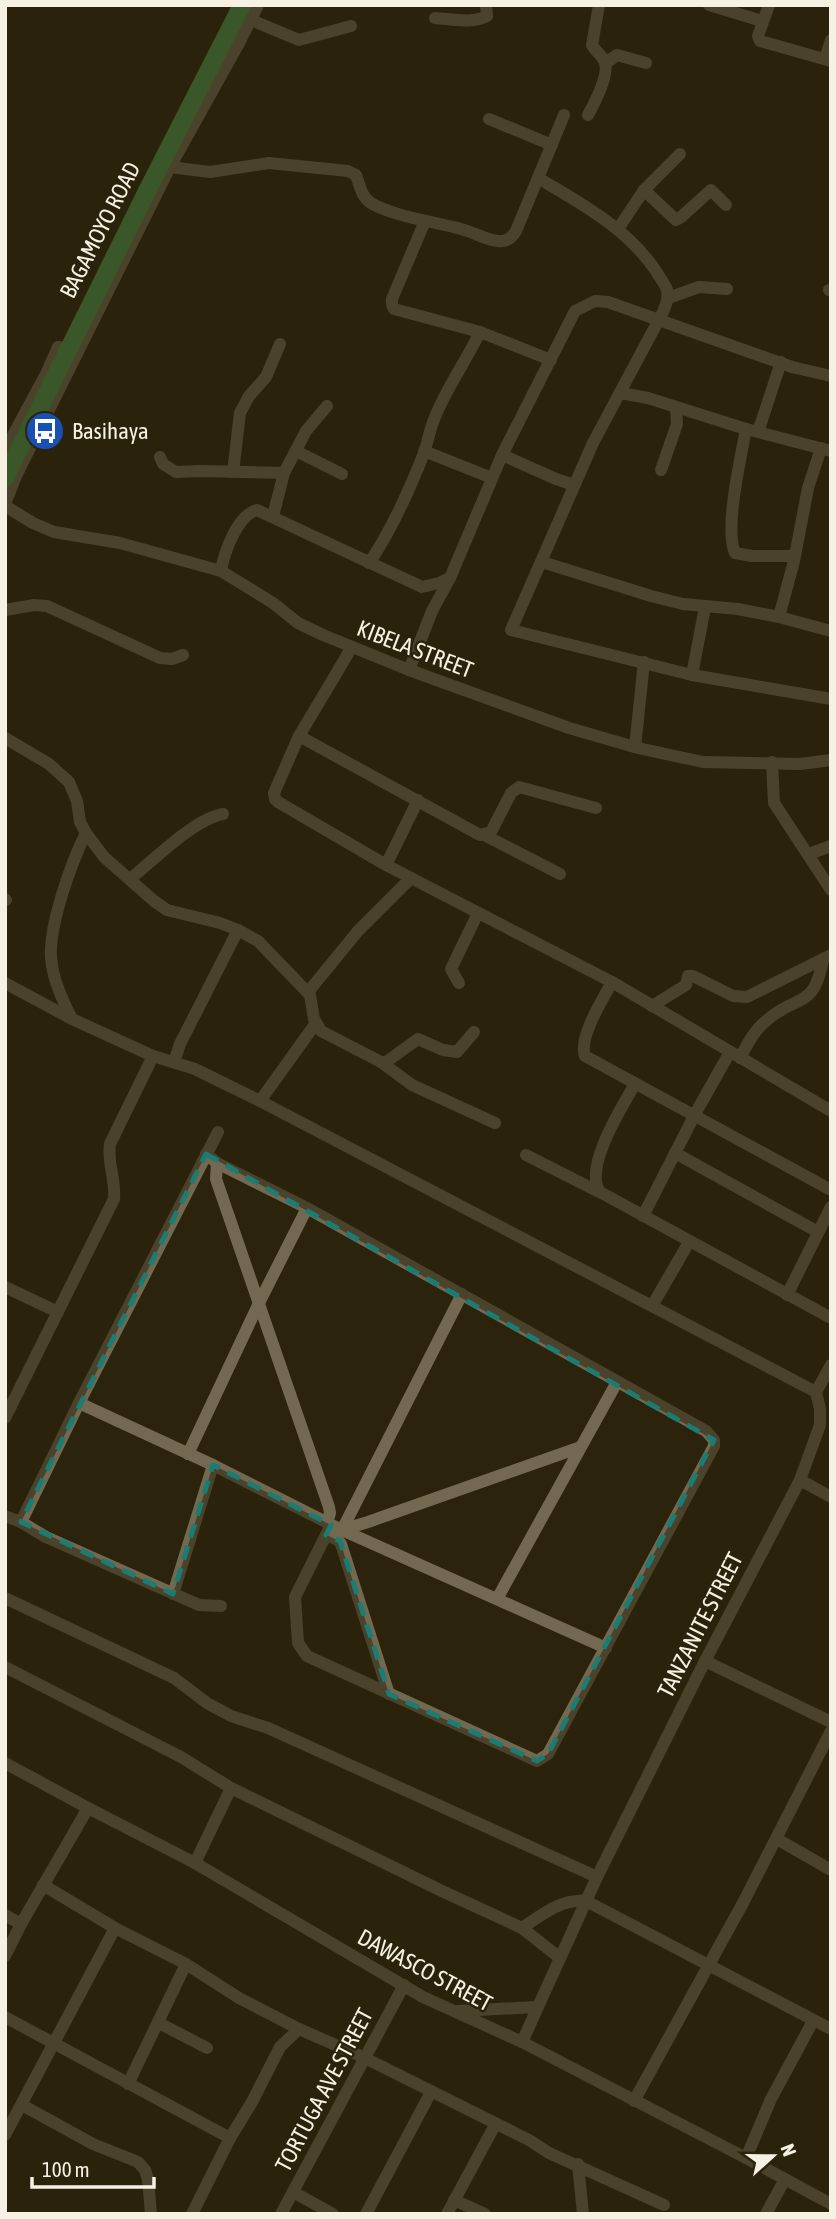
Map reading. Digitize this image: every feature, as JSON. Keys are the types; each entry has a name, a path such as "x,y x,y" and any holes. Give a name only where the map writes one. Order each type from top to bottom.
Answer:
{"highway":[{"name":"BAGAMOYO ROAD","path":"5,478 69,348 246,13"}],"street":[{"path":"5,505 16,476 246,13 258,5"},
{"path":"435,18 484,19 487,16 486,5"},
{"path":"588,115 605,72 604,60 592,45 599,5"},
{"path":"709,5 762,21"},
{"path":"769,5 758,36 760,41 828,60 831,40"},
{"path":"246,13 299,40 351,26"},
{"path":"604,60 617,55 646,63"},
{"path":"170,167 210,172 269,163 348,171 356,175 361,191 370,203 463,229 498,242 511,238 516,231 564,115"},
{"path":"489,118 552,145"},
{"path":"618,229 644,190 680,154"},
{"path":"538,178 592,209 618,229 649,261 668,291 668,298 574,485 511,630 692,675 831,699"},
{"path":"644,190 676,220 711,190 726,205"},
{"path":"425,220 392,299 393,307 397,311 480,332 551,360"},
{"path":"668,298 699,287 727,289"},
{"path":"409,670 432,611 450,578 502,455 575,312 595,301 608,302 792,367 831,376"},
{"path":"369,564 384,541 424,451 433,420 447,389 480,332"},
{"path":"233,472 240,413 249,396 266,377 280,344"},
{"path":"5,450 58,347 69,348"},
{"path":"751,430 760,426 781,362"},
{"path":"620,393 648,398 826,450 808,488 779,617"},
{"path":"274,516 284,473 306,431 327,406"},
{"path":"661,470 677,424 676,407"},
{"path":"751,430 735,499 731,545 735,553 752,556 794,556"},
{"path":"296,451 342,474"},
{"path":"424,451 492,478"},
{"path":"502,455 574,485"},
{"path":"160,457 163,464 176,472 284,473"},
{"name":"KIBELA STREET","path":"5,505 33,523 54,531 120,543 221,571 273,603 298,623 352,648 569,728 635,747 703,762 800,764 831,760"},
{"path":"221,571 225,551 248,513 257,510 422,587 432,611"},
{"path":"542,562 682,604 738,609 831,631"},
{"path":"422,587 450,578"},
{"path":"5,610 34,605 47,606 160,658 172,659 183,655"},
{"path":"692,675 705,607"},
{"path":"352,648 299,736 274,793 275,799 386,865 612,982 831,1111"},
{"path":"635,747 644,662"},
{"path":"299,736 480,835 560,874"},
{"path":"5,738 49,764 69,782 77,801 80,822 104,857 167,910 238,930 258,941 308,992 316,1023 321,1031 381,1062 412,1085 495,1123"},
{"path":"772,762 774,803 778,813 831,890"},
{"path":"484,835 494,829 511,793 519,787 596,808"},
{"path":"386,865 418,800"},
{"path":"130,879 198,823 214,815 223,814"},
{"path":"72,1019 55,983 51,956 66,885 86,833"},
{"path":"808,854 831,846"},
{"path":"308,992 358,931 411,878"},
{"path":"459,983 450,969 478,913"},
{"path":"174,1062 180,1044 238,930"},
{"path":"652,1006 686,985 688,976 733,996 747,997 827,957"},
{"path":"643,1216 695,1114 735,1055 766,1020 811,993 819,982 827,957"},
{"path":"612,982 583,1044 585,1056 831,1190"},
{"path":"5,983 72,1019 153,1056 195,1069 260,1101 816,1392 831,1365"},
{"path":"260,1101 316,1023"},
{"path":"381,1062 386,1062 418,1039 443,1050 457,1052 474,1032"},
{"path":"5,1418 114,1199 110,1144 153,1056"},
{"path":"605,1195 600,1192 595,1182 598,1159 635,1084"},
{"path":"21,1522 218,1132"},
{"path":"675,1153 818,1232"},
{"path":"205,1154 217,1163 307,1208 461,1294 617,1382 706,1431 714,1440 548,1754 537,1761 307,1656 298,1643 295,1597 461,1294"},
{"path":"526,1155 831,1318"},
{"path":"217,1163 216,1179 341,1544 389,1694"},
{"path":"787,1295 831,1207"},
{"path":"188,1454 307,1208"},
{"path":"652,1306 689,1242"},
{"path":"5,1287 58,1312"},
{"path":"497,1599 578,1448 617,1382"},
{"name":"TANZANITE STREET","path":"522,2042 597,1877 800,1479 820,1425 816,1392"},
{"path":"79,1404 213,1465 334,1527 606,1648"},
{"path":"334,1527 368,1522 578,1448"},
{"path":"173,1594 213,1465"},
{"path":"800,1479 831,1497"},
{"path":"5,1516 199,1605 221,1606"},
{"path":"5,1598 174,1678 207,1703 232,1716 268,1728 597,1877"},
{"path":"705,1661 831,1722"},
{"path":"5,1667 181,1756 231,1788 522,1928 560,1958"},
{"path":"634,2101 777,1839 831,1731"},
{"name":"DAWASCO STREET","path":"5,1763 195,1863 404,1985 522,2042 831,2204"},
{"path":"195,1863 231,1788"},
{"path":"5,1956 88,1808"},
{"path":"777,1839 831,1870"},
{"path":"43,1885 115,1928 186,1964 239,1998 299,2029 365,2058 529,2140 549,2153 578,2164 664,2206"},
{"path":"522,1928 560,1904 575,1900 586,1901 831,2029"},
{"path":"5,1915 21,1924"},
{"path":"5,2135 115,1928"},
{"path":"128,2084 186,1964"},
{"name":"TORTUGA AVE STREET","path":"281,2214 404,1985"},
{"path":"454,2011 537,2007"},
{"path":"5,2017 230,2137"},
{"path":"746,2158 771,2099 813,2021"},
{"path":"159,2023 207,2048"},
{"path":"192,2214 230,2137 280,2047 299,2029"},
{"path":"366,2214 431,2092"},
{"path":"22,2105 93,2144 142,2165 148,2179 151,2214"},
{"path":"447,2214 495,2125"},
{"path":"578,2164 583,2214"},
{"path":"766,2214 785,2179"},
{"path":"293,2192 332,2214"},
{"path":"454,2200 485,2214"}],"highlighted area":[{"path":"206,1154 714,1440 548,1754 537,1761 389,1694 340,1541 326,1535 331,1525 213,1465 173,1594 21,1522"}],"place":[{"name":"Basihaya","path":"45,431"}]}
